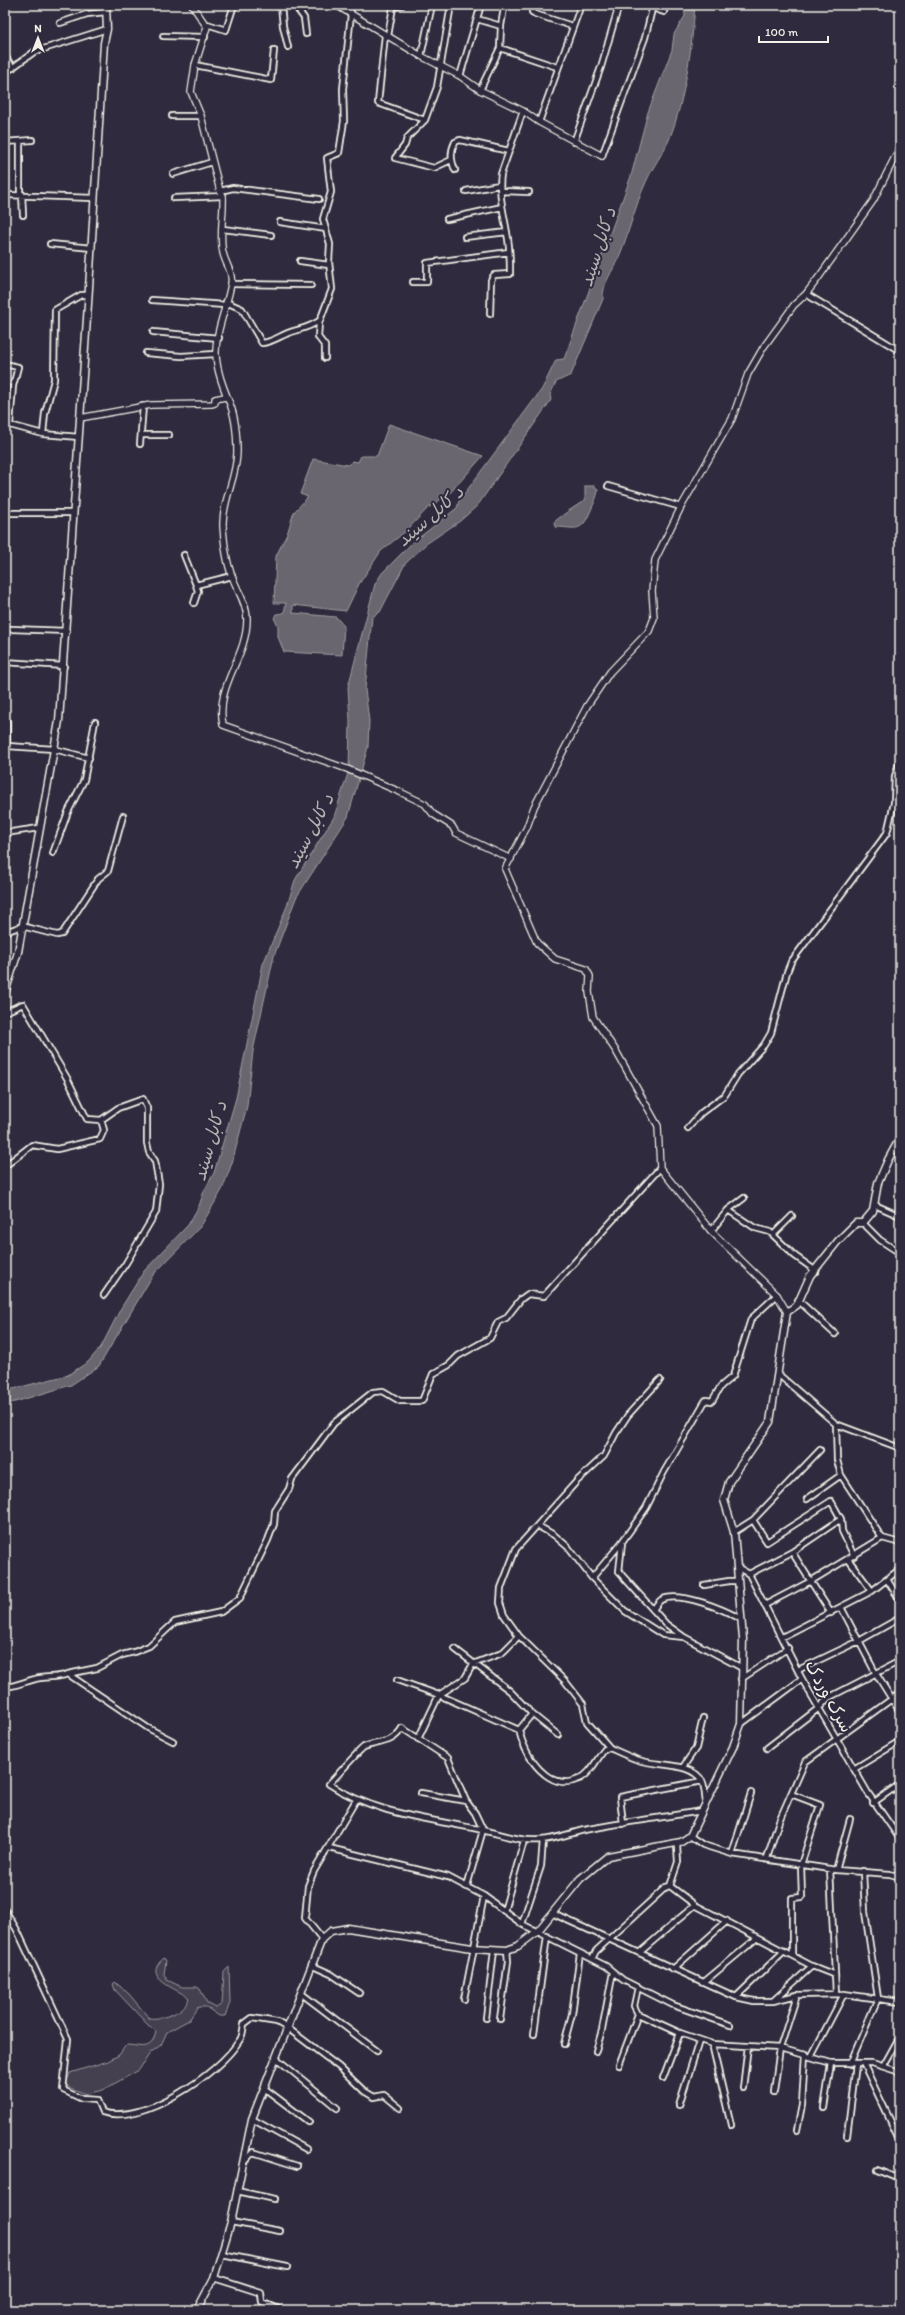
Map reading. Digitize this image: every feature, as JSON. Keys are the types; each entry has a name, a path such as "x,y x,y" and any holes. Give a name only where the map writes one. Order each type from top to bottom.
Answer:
{"main road":[{"path":"5,993 18,952 59,721 67,631 104,44 107,29 106,5"},
{"path":"197,2310 214,2278 222,2254 231,2222 252,2119 289,2029 322,1939 331,1931 348,1928 472,1948 508,1950 518,1946 538,1932 554,1914 580,1879 608,1856 681,1842 690,1836 733,1747 741,1724 741,1619 734,1532 724,1500 730,1482 770,1422 787,1312 797,1305 810,1276 816,1271 850,1228 856,1223 863,1222 876,1204 878,1183 900,1138"}],"street":[{"path":"192,5 206,24 226,30 234,5"},
{"path":"281,5 283,26 288,47"},
{"path":"297,5 298,10 304,18 306,34"},
{"path":"336,5 421,56 460,76 480,90 523,111 574,142 602,156 645,38 653,7"},
{"path":"325,358 325,346 318,337 320,321 332,289 329,265 330,244 323,219 331,192 327,158 339,153 343,132 343,89 351,14 350,5"},
{"path":"402,5 393,7 387,35 378,102 425,120"},
{"path":"421,56 432,5"},
{"path":"451,160 434,168 395,158 405,145 407,138 425,120 437,87 442,66 452,5"},
{"path":"460,76 481,5"},
{"path":"533,5 532,12 572,26"},
{"path":"539,122 557,67 581,5"},
{"path":"574,142 601,67 619,5"},
{"path":"644,5 664,12"},
{"path":"480,90 500,48 504,8"},
{"path":"60,23 87,14 106,12"},
{"path":"477,19 501,26"},
{"path":"206,24 205,37 195,65 191,92 200,116 221,194 223,229 221,238 223,253 231,272 231,284 216,354 225,398 230,404 236,429 236,467 223,524 228,561 232,576 245,606 247,620 242,652 227,679 223,694 224,702 221,710 223,725 362,774 425,804 433,814 452,826 456,832 511,858"},
{"path":"5,73 34,52 107,29"},
{"path":"162,36 205,37"},
{"path":"500,48 557,67"},
{"path":"195,65 271,80 274,50"},
{"path":"5,56 13,68"},
{"path":"490,314 491,280 494,275 510,274 507,232 499,185 501,174 523,111"},
{"path":"172,116 200,116"},
{"path":"5,142 32,140"},
{"path":"455,170 451,160 452,147 455,142 460,140 509,151"},
{"path":"20,141 23,215"},
{"path":"787,1312 777,1295 711,1231 660,1168 658,1126 616,1051 593,1016 589,992 590,976 586,969 555,959 537,943 506,874 506,865 511,858 534,807 587,706 610,672 649,631 652,624 652,580 655,560 681,507 732,419 748,374 763,348 794,305 806,294 873,200 900,147"},
{"path":"173,174 212,162"},
{"path":"466,191 499,185"},
{"path":"174,198 221,194 233,188 319,199"},
{"path":"501,192 529,192"},
{"path":"5,195 21,194 94,198"},
{"path":"447,219 502,207"},
{"path":"280,222 326,229"},
{"path":"223,229 271,235"},
{"path":"465,237 507,232"},
{"path":"50,244 92,248"},
{"path":"412,282 427,282 427,263 509,252"},
{"path":"300,260 329,265"},
{"path":"231,284 311,285"},
{"path":"806,294 900,352"},
{"path":"43,434 45,413 54,380 55,310 80,296 89,295"},
{"path":"152,300 226,304 242,309 262,343 271,342 293,331 309,328 320,321"},
{"path":"153,332 219,338"},
{"path":"146,353 189,356 216,354"},
{"path":"5,364 18,367 13,386 10,425 43,434 79,437"},
{"path":"80,418 143,406 212,404 215,403 215,399 225,398"},
{"path":"140,444 143,406"},
{"path":"141,435 169,435"},
{"path":"608,486 681,507"},
{"path":"5,513 74,512"},
{"path":"184,555 198,591 194,603"},
{"path":"196,585 232,576"},
{"path":"11,629 67,631"},
{"path":"5,662 64,666"},
{"path":"7,722 6,741 9,746 54,749 89,758"},
{"path":"53,853 68,812 84,780 95,722"},
{"path":"688,1128 701,1113 725,1095 771,1033 791,962 887,833 894,803 895,776 900,762"},
{"path":"5,932 22,926 57,935 62,934 98,879 108,871 124,816"},
{"path":"5,833 39,828"},
{"path":"5,1012 24,1004 67,1078 87,1119 101,1120 118,1108 143,1099 148,1108 148,1148 155,1161 159,1184 156,1212 104,1294"},
{"path":"5,1166 32,1145 57,1149 100,1138 104,1130 101,1120"},
{"path":"5,1687 42,1678 58,1678 68,1674 97,1668 122,1654 149,1646 174,1622 221,1612 240,1598 268,1540 279,1502 289,1489 292,1479 334,1423 368,1395 378,1391 383,1391 400,1401 422,1401 433,1374 449,1365 458,1356 490,1338 498,1322 506,1318 521,1299 528,1294 544,1296 660,1168"},
{"path":"711,1231 728,1210 744,1198"},
{"path":"876,1204 900,1216"},
{"path":"728,1210 755,1228 770,1232 795,1256 816,1271"},
{"path":"773,1235 792,1216"},
{"path":"863,1222 880,1240 900,1253"},
{"path":"592,1578 622,1542 646,1508 664,1472 706,1400 712,1401 721,1386 733,1376 751,1319 777,1295"},
{"path":"798,1300 835,1334"},
{"path":"778,1374 836,1424 900,1448"},
{"path":"660,1380 628,1415 616,1433 604,1456 577,1481 516,1549 501,1588 500,1603 504,1615 519,1636 569,1687 583,1704 587,1722 610,1748 643,1762 676,1768 683,1767 692,1771 702,1781 706,1805"},
{"path":"836,1424 837,1460 841,1475 882,1538 900,1543"},
{"path":"734,1532 753,1520 820,1450"},
{"path":"807,1499 841,1475"},
{"path":"753,1520 767,1542 831,1501 841,1519 842,1531 854,1556"},
{"path":"737,1568 749,1574 792,1552 841,1519"},
{"path":"538,1526 554,1535 568,1547 592,1578 626,1611 662,1635 684,1637"},
{"path":"765,1605 811,1581 882,1538"},
{"path":"622,1542 619,1572 666,1624 684,1637 742,1668"},
{"path":"792,1552 831,1613"},
{"path":"848,1559 872,1591"},
{"path":"782,1637 872,1591 888,1581 900,1569"},
{"name":"سرک وردک","path":"749,1574 788,1648 802,1679 874,1803 899,1836"},
{"path":"704,1585 738,1581"},
{"path":"888,1581 900,1600"},
{"path":"653,1610 660,1601 665,1599 700,1601 725,1609 741,1619"},
{"path":"841,1607 876,1672 900,1712"},
{"path":"798,1670 859,1641 900,1618"},
{"path":"418,1739 440,1695 465,1678 474,1664 502,1653 519,1636"},
{"path":"741,1679 788,1648"},
{"path":"454,1649 510,1691 532,1714 558,1735"},
{"path":"767,1748 819,1708 828,1698 900,1661"},
{"path":"68,1674 148,1728 173,1741"},
{"path":"741,1724 802,1679"},
{"path":"397,1680 440,1695 519,1730 526,1748 540,1769 547,1778 557,1782 566,1783 580,1779 593,1766 605,1749 610,1748"},
{"path":"766,1858 790,1794 806,1762 900,1693"},
{"path":"519,1730 532,1714"},
{"path":"683,1767 696,1748 703,1718"},
{"path":"468,1886 483,1830 475,1813 466,1801 448,1758 402,1728 399,1733 381,1744 363,1748 329,1784 356,1800 414,1817 483,1830 524,1841 543,1840 623,1824 702,1811"},
{"path":"854,1769 900,1741"},
{"path":"623,1824 620,1797 702,1781"},
{"path":"874,1803 900,1784"},
{"path":"421,1793 466,1801"},
{"path":"732,1854 752,1793"},
{"path":"790,1794 820,1805 801,1865 802,1897 792,1898 792,1955"},
{"path":"322,1939 305,1918 308,1886 314,1871 329,1848 356,1800"},
{"path":"836,1870 850,1819"},
{"path":"690,1836 703,1845 732,1854 766,1858 836,1870 863,1871 900,1877"},
{"path":"522,1924 542,1866 543,1840"},
{"path":"504,1911 524,1841"},
{"path":"592,1959 596,1951 666,1887 670,1886 678,1862 677,1846 681,1842"},
{"path":"329,1848 448,1876 484,1896 522,1924 592,1959 638,1987 673,2005 730,2025"},
{"path":"830,1869 836,1994"},
{"path":"850,2064 878,1998 865,1912 863,1871"},
{"path":"670,1886 695,1906 727,1920 757,1938 835,1976"},
{"path":"464,1998 472,1948 484,1896"},
{"path":"639,1952 695,1906"},
{"path":"5,1910 17,1930 68,2039 63,2090 82,2099 97,2100 102,2112 111,2115 127,2115 149,2109 204,2078 232,2051 241,2040 244,2024 252,2018 276,2022 289,2029 339,2067 364,2090 374,2097 384,2095 400,2108"},
{"path":"554,1914 608,1940 639,1952 736,1997 754,2001 773,2001 797,1996 844,1994 900,2002"},
{"path":"673,1969 727,1920"},
{"path":"534,2034 547,1936"},
{"path":"704,1982 757,1938"},
{"path":"486,2018 494,1950"},
{"path":"500,2019 508,1950"},
{"path":"736,1997 784,1951"},
{"path":"564,2044 572,2014 580,1953"},
{"path":"313,1966 331,1974 359,1993"},
{"path":"773,2001 812,1966"},
{"path":"596,2051 602,2030 612,1972"},
{"path":"638,1987 634,2006 638,2014 680,2034 699,2041 712,2044 780,2048 805,2054 831,2063 863,2063 884,2065 900,2072"},
{"path":"302,1994 377,2051"},
{"path":"811,2057 844,1994"},
{"path":"774,2092 780,2048 797,1996"},
{"path":"619,2065 638,2014"},
{"path":"663,2078 680,2034"},
{"path":"884,2065 900,2036"},
{"path":"679,2105 699,2041"},
{"path":"712,2044 731,2126"},
{"path":"743,2088 748,2046"},
{"path":"797,2130 802,2105 805,2054"},
{"path":"276,2058 337,2108"},
{"path":"824,2108 831,2063"},
{"path":"863,2063 900,2141"},
{"path":"847,2136 856,2064"},
{"path":"264,2088 309,2122"},
{"path":"252,2119 306,2149"},
{"path":"242,2165 253,2152 297,2166"},
{"path":"878,2170 900,2179"},
{"path":"237,2191 275,2199"},
{"path":"231,2222 280,2231"},
{"path":"222,2254 287,2267"},
{"path":"214,2278 261,2293 261,2301 281,2310"}],"shaded area":[{"path":"684,5 695,5 687,74 675,125 667,145 648,176 619,257 604,288 603,299 571,375 556,382 550,395 551,400 478,505 460,521 426,544 405,564 380,612 372,617 365,689 369,721 368,747 348,817 296,898 274,956 253,1051 247,1106 232,1163 222,1190 201,1226 153,1275 99,1366 71,1385 5,1405 5,1391 68,1375 88,1362 101,1347 121,1308 144,1271 188,1225 199,1206 204,1191 214,1173 236,1098 263,964 287,906 295,880 334,817 349,770 350,720 348,687 375,584 382,573 412,543 457,508 459,501 542,389 556,360 564,359 631,176 648,112 672,50 674,34 685,16"},
{"path":"389,424 483,456 449,494 428,508 406,531 381,551 359,584 346,611 293,605 293,613 336,617 344,626 342,655 284,652 278,637 278,626 274,618 276,614 284,613 286,603 274,603 276,556 287,534 294,512 308,497 300,494 313,459 348,465 352,461 358,462 361,456 377,456"},
{"path":"585,486 595,486 598,490 597,496 584,523 577,528 555,527 554,522 585,500"},
{"path":"164,1958 166,1961 164,1974 167,1980 182,1987 197,1987 200,1989 207,2003 216,2008 222,2004 224,1972 229,1967 230,2003 225,2016 219,2016 206,2007 198,2007 189,2020 167,2032 161,2045 150,2053 139,2070 103,2090 86,2094 68,2087 66,2083 70,2073 108,2061 119,2055 126,2045 149,2045 154,2038 156,2031 148,2025 115,1990 113,1984 115,1982 129,1994 149,2018 160,2018 173,2014 187,2003 189,1998 158,1978 156,1972 157,1965"}],"water label":[{"name":"د کابل سيند","path":"598,247"},
{"name":"د کابل سيند","path":"430,516"},
{"name":"د کابل سيند","path":"310,831"},
{"name":"د کابل سيند","path":"210,1141"}]}
